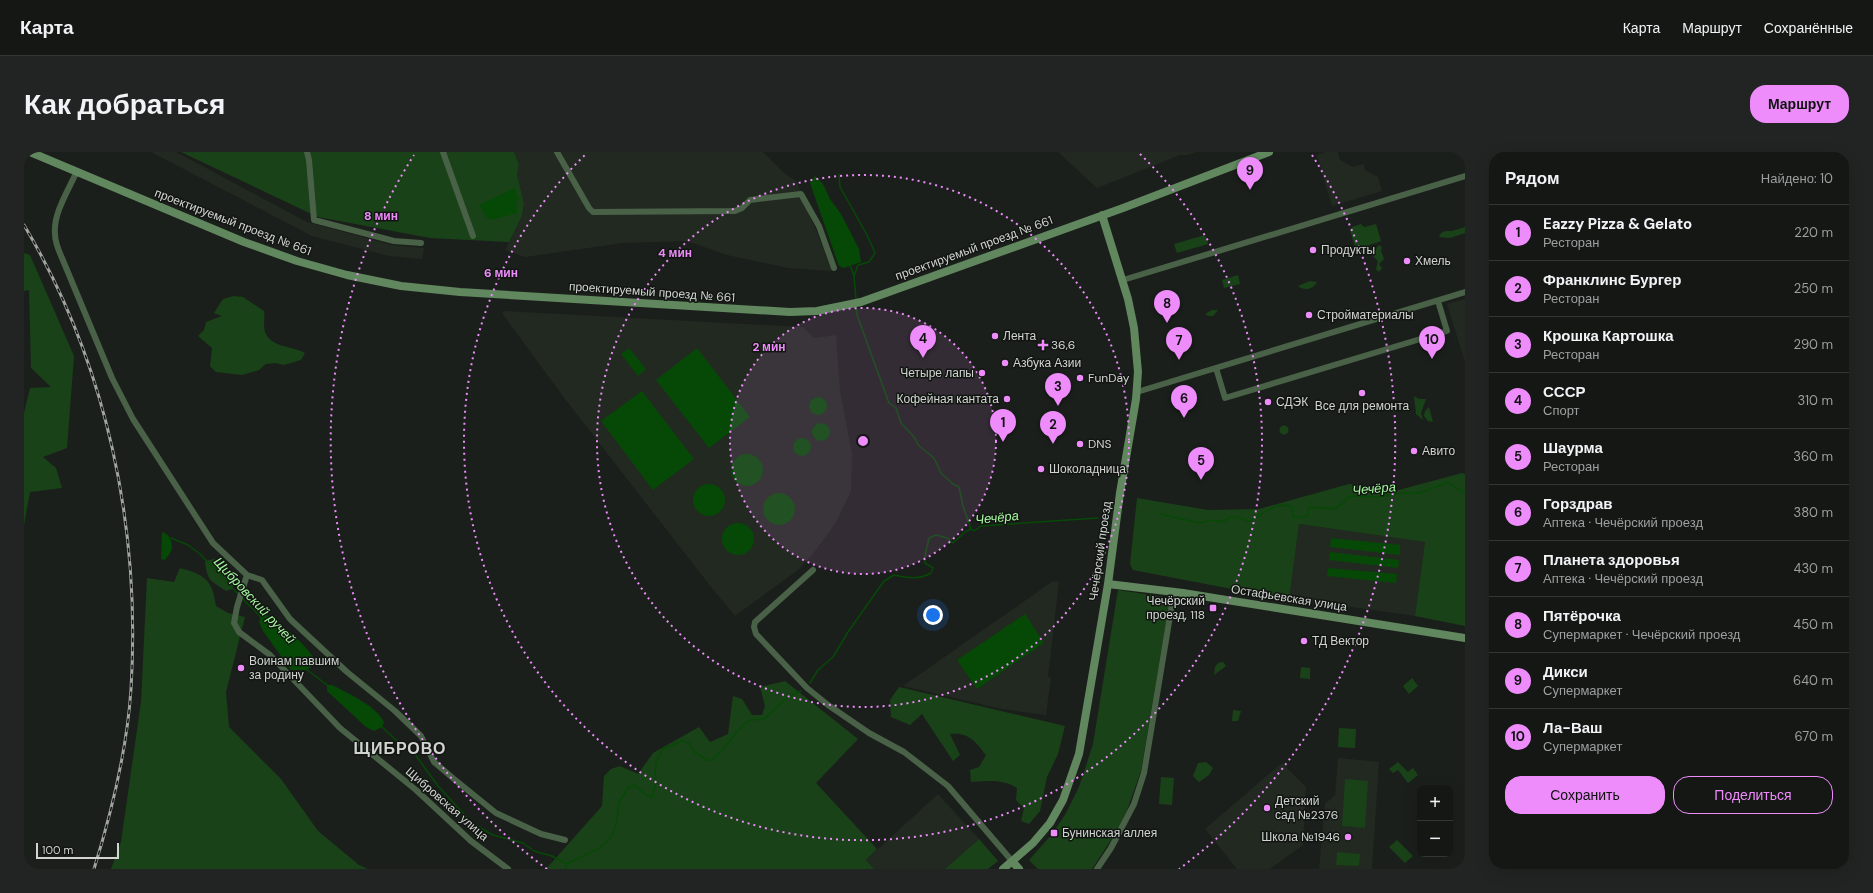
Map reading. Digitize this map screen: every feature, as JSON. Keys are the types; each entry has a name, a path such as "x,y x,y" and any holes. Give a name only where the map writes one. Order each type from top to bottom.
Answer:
{"main road":[{"name":"проектируемый проезд № 661","path":"30,152 244,242 297,261 347,275 402,286 460,292 758,311 816,311 861,302 1102,215 1269,152"},
{"name":"Чечёрский проезд","path":"1003,869 1033,843 1047,828 1063,800 1082,740 1108,584 1137,392 1138,365 1134,328 1122,280 1102,215"},
{"name":"Остафьевская улица","path":"1108,584 1174,592 1465,638"},
{"path":"1012,861 1019,869"}],"street":[{"path":"307,152 314,220 394,241 421,243"},
{"path":"443,152 473,236"},
{"path":"557,152 589,208 593,212 736,211 742,208 750,200 801,194 819,226 834,268"},
{"path":"76,172 56,220 55,235 62,258 112,378 133,419 213,543 246,575 262,580 290,619 347,672 406,721 421,736 434,762 454,779 496,814 541,834 565,840"},
{"path":"1122,280 1465,176"},
{"path":"1137,392 1465,292"},
{"path":"1216,368 1225,398 1447,331 1438,300"},
{"path":"813,570 755,622 754,627 756,634 782,663 828,705 869,732 904,752 948,786 1012,861"},
{"name":"Щибровская улица","path":"246,575 234,623 240,632 270,655 340,728 416,790 471,841 508,869"},
{"path":"1097,869 1111,848 1134,804 1144,773 1174,592"}],"shaded area":[{"path":"151,152 176,152 307,222 392,245 424,248 422,259 389,256 312,236"},
{"path":"181,152 514,152 519,164 517,174 524,204 522,216 509,242 430,238 318,217"},
{"path":"514,152 763,152 783,172 797,182 832,271 788,268 727,255 687,241 623,243 525,257 505,250 522,216 524,204 517,174 519,164"},
{"path":"1058,152 1196,152 1188,155 1180,155 1097,188"},
{"path":"1325,152 1338,152 1340,160 1353,167 1364,164 1365,170 1378,177 1382,191 1332,206 1317,155"},
{"path":"815,176 823,184 830,199 841,214 859,249 861,262 844,268 839,266 810,183"},
{"path":"514,188 519,199 516,203 517,213 491,220 487,218 479,205"},
{"path":"1361,224 1364,227 1376,224 1381,241 1369,245 1367,250 1359,252 1356,250 1350,230 1352,227"},
{"path":"1465,227 1465,233 1450,238 1439,237 1444,231 1452,231"},
{"path":"1205,235 1208,244 1177,253 1174,244"},
{"path":"1379,245 1382,247 1381,251 1384,259 1379,264 1382,268 1379,272 1376,269 1378,261 1373,256"},
{"path":"24,253 30,255 74,356 67,448 43,457 56,468 62,488 30,492 24,525 24,413 30,388 51,387 31,368 29,290 24,291"},
{"path":"1238,275 1240,284 1224,288 1222,280"},
{"path":"1310,281 1317,282 1313,287 1308,289 1303,289 1298,286"},
{"path":"234,296 243,297 264,311 264,327 269,339 280,345 305,353 301,360 284,365 275,363 266,364 259,370 242,375 216,372 210,366 212,348 198,336 204,330 206,322 222,316 214,313 223,299"},
{"path":"1465,299 1465,362 1447,304"},
{"path":"1212,310 1218,310 1213,316 1205,314"},
{"path":"504,311 803,327 814,338 836,335 840,391 852,454 851,491 835,524 812,555 798,570 735,616 565,399 502,313"},
{"path":"629,348 646,369 638,376 621,354"},
{"path":"697,348 750,417 709,448 656,380"},
{"path":"642,391 694,459 653,490 601,421"},
{"path":"1414,396 1419,399 1426,399 1421,413 1423,420 1416,414"},
{"path":"818,397 824,400 827,406 824,412 818,415 812,412 809,406 812,400"},
{"path":"1429,407 1433,422 1428,421 1424,416 1425,411"},
{"path":"821,423 827,426 830,432 827,438 821,441 815,438 812,432 815,426"},
{"path":"1284,425 1289,430 1284,435 1279,430"},
{"path":"802,438 808,441 811,447 808,453 802,456 796,453 793,447 796,441"},
{"path":"744,454 750,454 759,458 763,470 759,482 750,486 744,486 735,482 731,473 731,467 735,458"},
{"path":"1462,473 1465,474 1465,626 1415,616 1425,542 1299,524 1289,600 1133,570 1130,564 1137,498 1208,510 1259,509 1349,484 1395,491"},
{"path":"709,484 720,489 725,500 720,511 709,516 698,511 693,500 698,489"},
{"path":"776,493 782,493 792,500 795,509 794,515 788,522 782,525 776,525 766,518 763,512 763,506 770,496"},
{"path":"735,523 741,523 751,530 754,539 753,545 747,552 741,555 735,555 725,548 722,542 722,536 729,526"},
{"path":"1299,524 1425,542 1415,616 1289,598"},
{"path":"162,532 169,537 172,545 171,552 165,560 161,559"},
{"path":"1331,538 1400,545 1400,555 1330,547"},
{"path":"1330,552 1399,560 1398,568 1329,560"},
{"path":"214,559 224,565 236,579 232,589 226,591 213,582 208,576 205,561"},
{"path":"180,568 196,573 206,580 212,590 216,606 228,613 245,617 226,692 229,727 281,779 318,831 359,865 368,869 111,869 121,842 141,702 147,578 174,582"},
{"path":"1328,568 1397,574 1396,583 1327,576"},
{"path":"1053,581 1059,582 1048,677 1051,678 1046,715 1002,709 903,686"},
{"path":"1118,590 1164,597 1168,600 1169,605 1141,771 1127,810 1115,834 1092,869 1038,869 1029,860 1053,833 1066,813 1079,787 1093,744"},
{"path":"1025,614 1044,643 977,689 957,660"},
{"path":"267,615 300,641 314,659 312,666 307,670 291,670 263,631 259,622 261,616"},
{"path":"1223,662 1226,666 1214,675 1215,667 1218,663"},
{"path":"1301,667 1310,668 1310,679 1300,678"},
{"path":"1412,678 1418,686 1409,694 1403,686"},
{"path":"785,681 858,739 816,783 877,849 866,860 874,869 546,869 602,806 604,776 611,769 620,766 638,774 653,753 699,727 710,742 728,734 733,696 742,699 752,715 762,715 765,706 760,687"},
{"path":"327,685 332,685 368,705 384,722 382,727 374,731 366,727 327,691"},
{"path":"899,687 1065,726 1058,754 1047,777 1040,811 1029,824 1021,821 1024,808 1016,800 1017,788 1001,782 971,782 970,770 979,767 986,755 971,738 962,734 950,734 960,755 953,761 922,714 910,725 891,717 890,700"},
{"path":"1233,710 1241,711 1238,721 1232,721"},
{"path":"1339,728 1356,729 1355,748 1338,747"},
{"name":"Школа №1946","path":"1338,758 1379,762 1372,869 1319,869 1325,804 1335,795"},
{"path":"1206,762 1213,768 1209,775 1199,782 1193,776 1198,763"},
{"path":"1398,762 1408,772 1413,768 1418,775 1408,783 1398,770 1393,773 1389,769"},
{"name":"Детский сад №2376","path":"1282,763 1306,787 1303,845 1270,869 1237,869 1205,829"},
{"path":"1161,777 1174,778 1172,805 1159,804"},
{"path":"1345,779 1368,781 1365,828 1342,826"},
{"path":"938,794 979,839 945,869 874,869 866,860"},
{"path":"979,839 998,861 988,869 945,869"},
{"path":"1397,840 1413,856 1405,863 1389,847"},
{"path":"1337,852 1360,854 1359,866 1336,865"}],"waterway":[{"path":"839,174 840,187 867,235 875,253 869,262 858,265 854,276"},
{"path":"850,265 854,276 856,299"},
{"path":"856,305 857,315 889,403 896,408 901,423 914,437 919,446 934,458 941,473 953,484 959,487 963,506 971,529"},
{"name":"Чечёра","path":"1160,514 1199,523 1213,520 1222,522 1231,517 1237,517 1249,521 1275,507 1286,505 1292,507 1293,517 1305,517 1308,515 1308,510 1311,507 1334,509 1351,496 1378,497 1403,493 1420,493 1448,482 1462,492 1465,491"},
{"name":"Чечёра","path":"971,529 974,531 981,526 1098,518"},
{"name":"Чечёра","path":"810,683 818,670 833,657 848,632 884,581 894,575 913,578 922,577 931,573 933,568 925,563 929,538 936,535 947,538 953,543 965,532 971,529"},
{"name":"Щибровский ручей","path":"171,538 188,545 200,554 238,594"},
{"name":"Щибровский ручей","path":"242,598 262,618"},
{"name":"Щибровский ручей","path":"306,669 327,685"},
{"name":"Чечёра","path":"565,869 567,864 598,849 610,839 616,825 619,803 628,788 635,785 646,795 652,797 656,783 656,762 663,749 682,741 689,743 693,751 709,761 715,758 744,724 751,720 764,719 788,697 801,691"},
{"name":"Щибровский ручей","path":"381,726 414,753 438,786 473,824 493,835 523,843 534,851 552,856 567,864"}],"railway":[{"path":"24,225 53,278 77,334 97,390 112,449 123,508 130,568 133,629 129,712 118,780 94,869"}],"place":[{"name":"Дикси","path":"1250,190"},
{"name":"Продукты","path":"1313,250"},
{"name":"Хмель","path":"1407,261"},
{"name":"Стройматериалы","path":"1309,315"},
{"name":"Пятёрочка","path":"1167,323"},
{"name":"Лента","path":"995,336"},
{"name":"36,6","path":"1043,345"},
{"name":"СССР","path":"923,358"},
{"name":"Ла-Ваш","path":"1432,359"},
{"name":"Планета здоровья","path":"1179,360"},
{"name":"Азбука Азии","path":"1005,363"},
{"name":"Четыре лапы","path":"982,373"},
{"name":"FunDay","path":"1080,378"},
{"name":"Все для ремонта","path":"1362,393"},
{"name":"Кофейная кантата","path":"1007,399"},
{"name":"СДЭК","path":"1268,402"},
{"name":"Крошка Картошка","path":"1058,406"},
{"name":"Горздрав","path":"1184,418"},
{"name":"Eazzy Pizza & Gelato","path":"1003,442"},
{"name":"Франклинс Бургер","path":"1053,444"},
{"name":"DNS","path":"1080,444"},
{"name":"Авито","path":"1414,451"},
{"name":"Шоколадница","path":"1041,469"},
{"name":"Шаурма","path":"1201,480"},
{"name":"Чечёрский проезд, 118","path":"1213,608"},
{"name":"ТД Вектор","path":"1304,641"},
{"name":"Воинам павшим за родину","path":"241,668"},
{"name":"Детский сад №2376","path":"1267,808"},
{"name":"Бунинская аллея","path":"1054,833"},
{"name":"Школа №1946","path":"1348,837"}],"district":[{"name":"ЩИБРОВО","path":"400,748"}]}
